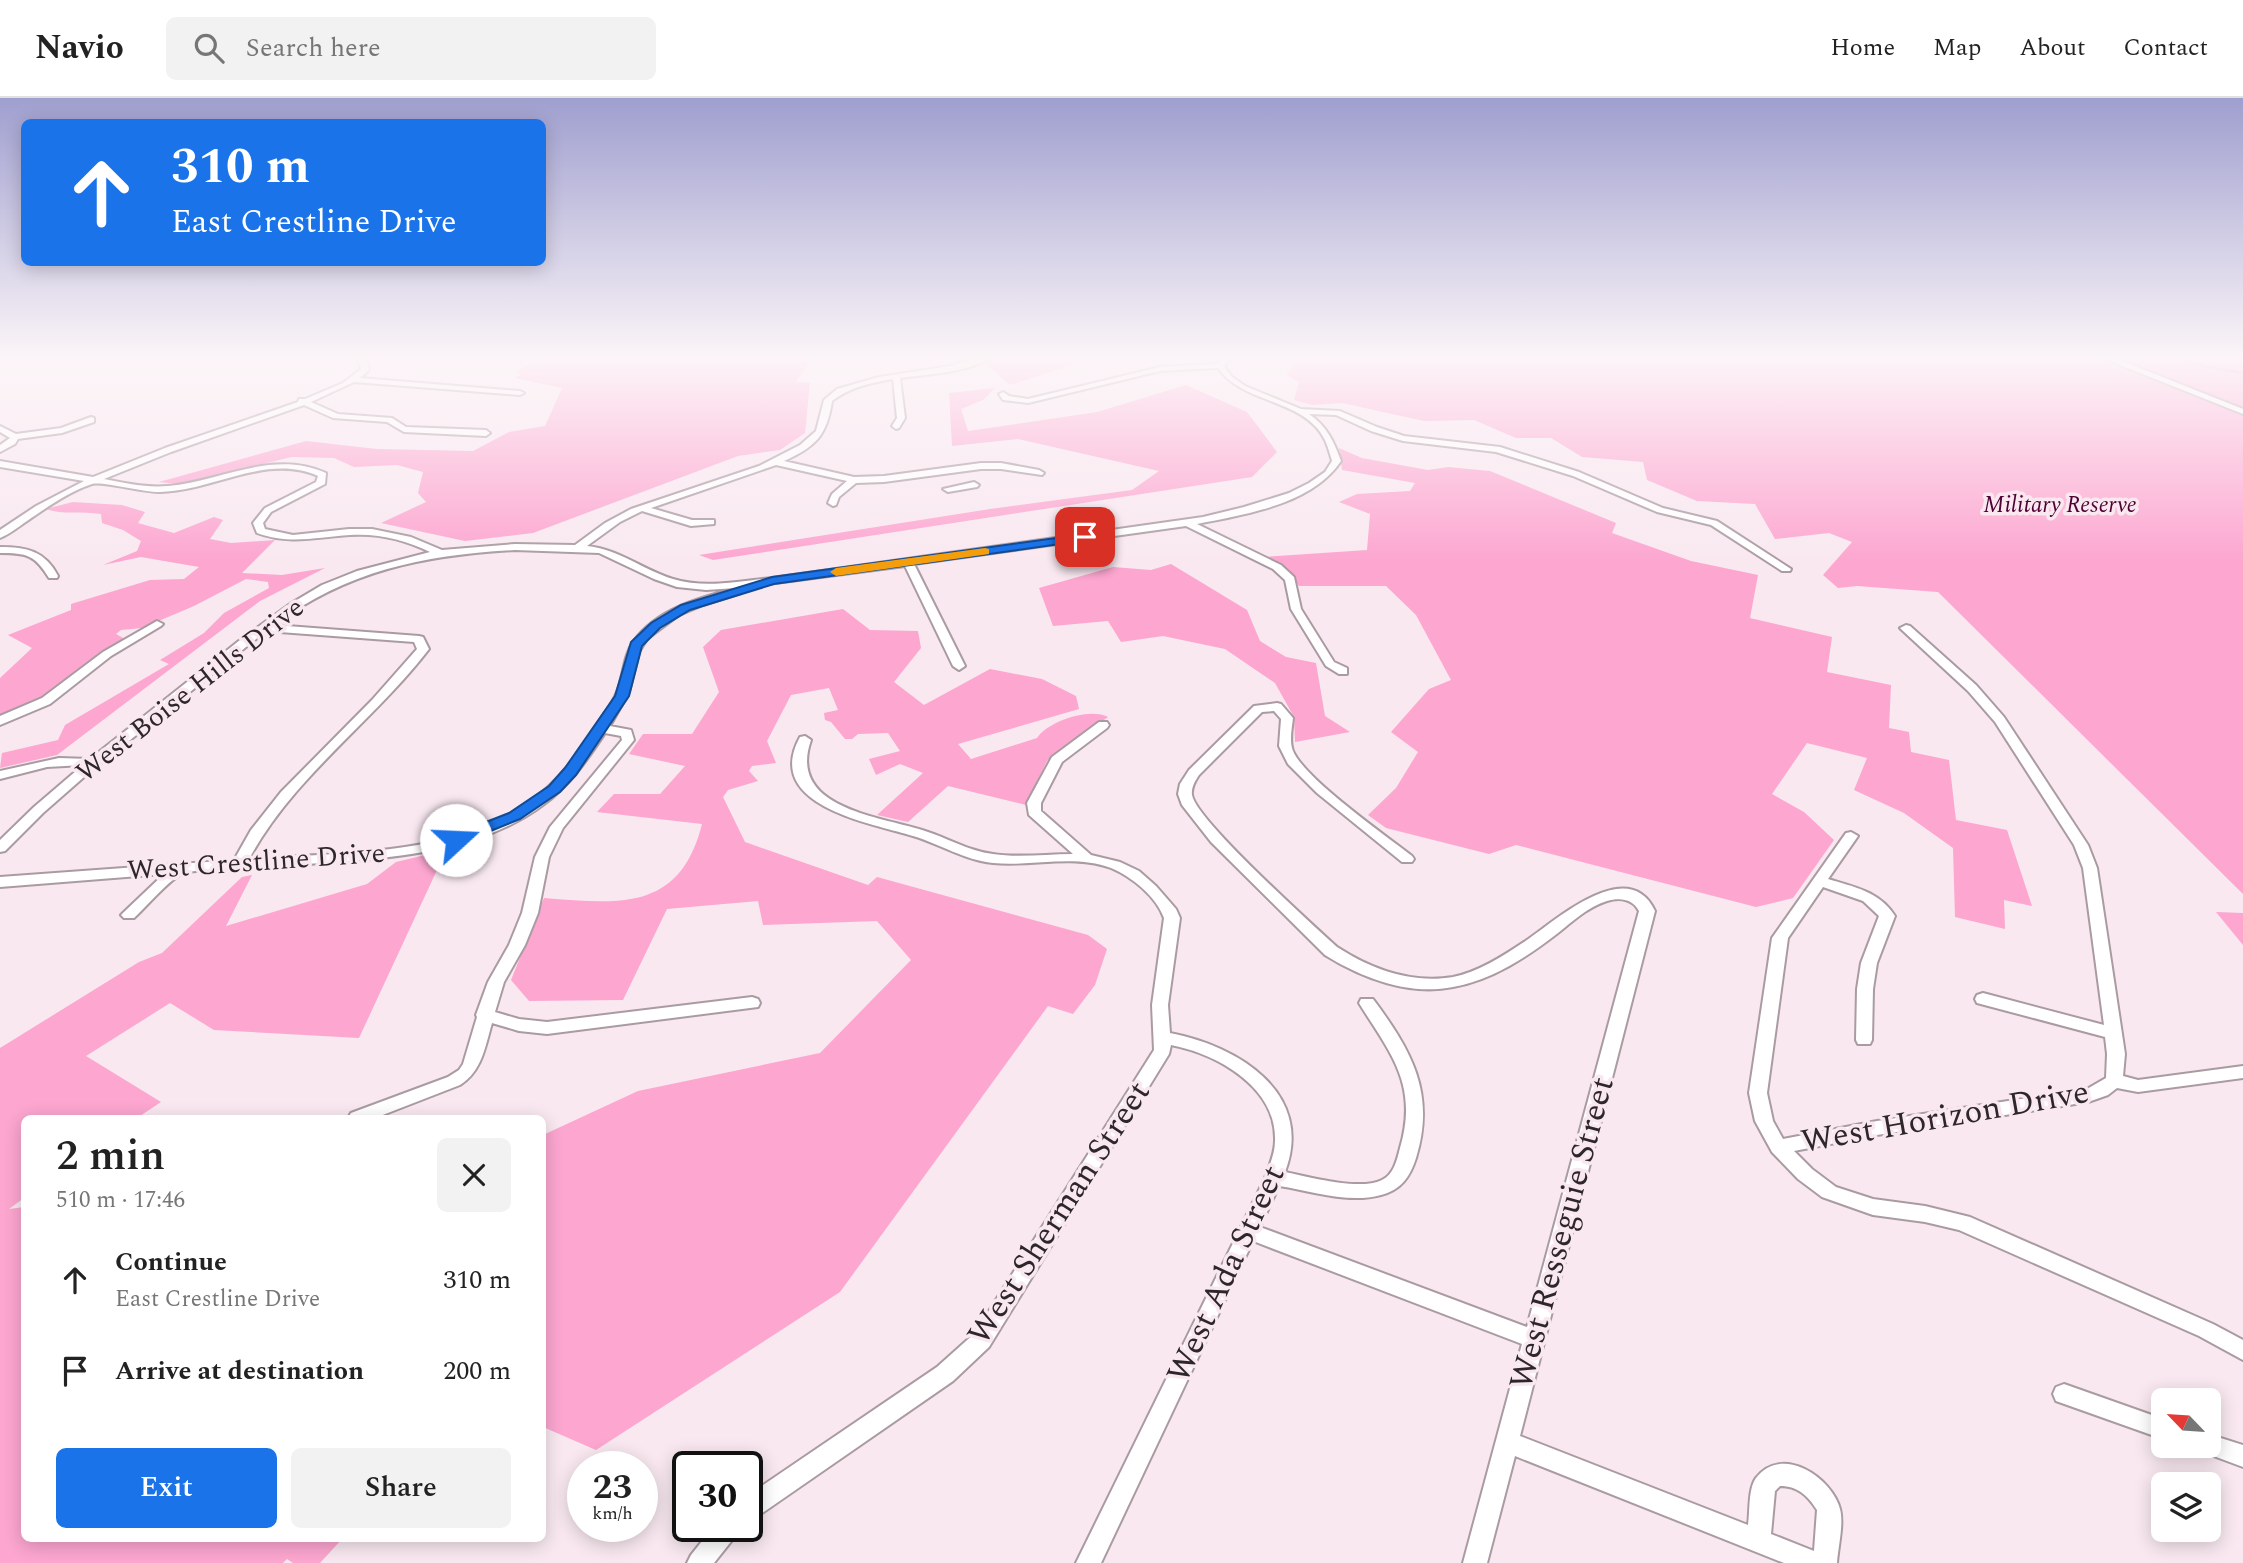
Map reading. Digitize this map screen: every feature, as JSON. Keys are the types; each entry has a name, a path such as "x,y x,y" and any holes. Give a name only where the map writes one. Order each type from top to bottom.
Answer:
{"street":[{"path":"0,429 15,437 75,425"},
{"path":"0,535 55,497 91,479 233,425"},
{"path":"398,425 404,429 486,433"},
{"path":"576,549 605,526 642,508 775,462 800,450 820,433 824,425"},
{"path":"772,581 1187,523 1228,514 1301,491 1320,482 1333,471 1337,461 1328,437 1319,425"},
{"path":"1366,425 1403,438 1508,452 1583,477 1660,510 1714,523 1786,569"},
{"path":"0,449 15,437"},
{"path":"775,462 854,480 1001,466 1039,473"},
{"path":"0,464 141,489 168,490 261,469 308,469 323,475 320,484 268,510 258,523 261,531 273,536 295,538 369,532 423,545 440,553"},
{"path":"949,471 959,487"},
{"path":"833,503 835,496 854,480"},
{"path":"948,489 974,485"},
{"path":"642,508 691,523 711,522"},
{"path":"1187,523 1277,567 1290,579 1296,609 1330,664 1343,671"},
{"name":"West Boise Hills Drive","path":"0,848 19,827 93,764 292,607 343,581 399,562 440,553 501,548 576,549 611,554 654,576 690,585 772,581"},
{"path":"2,553 30,553 46,561 53,576"},
{"path":"908,562 959,666"},
{"name":"West Crestline Drive","path":"0,882 417,849 486,829 514,816 555,789 571,772 622,696 636,645 655,625 685,607 772,581"},
{"path":"0,721 46,701 137,634 157,624"},
{"path":"239,865 258,830 286,795 354,727 423,649 419,639 398,636 266,628"},
{"name":"West Horizon Drive","path":"1778,1147 1877,1128 2088,1095 2114,1081 2116,1054 2090,869 2081,845 2000,720 1972,688 1906,628"},
{"path":"119,632 137,634"},
{"name":"West Resseguie Street","path":"1408,859 1327,794 1287,753 1284,740 1287,718 1277,706 1258,709 1194,773 1187,784 1185,794 1189,805 1216,839 1331,951 1351,965 1402,981 1451,983 1488,969 1550,932 1579,909 1606,896 1620,894 1635,897 1645,904 1647,911 1475,1563"},
{"path":"1085,857 1034,812 1034,803 1057,760 1103,725"},
{"path":"365,1115 454,1081 465,1074 471,1065 496,982 517,945 530,912 542,857 557,827 625,747 628,740 627,733 601,728"},
{"path":"805,740 799,760 804,780 816,794 834,807 859,819 912,831 980,857 996,860 1085,857"},
{"path":"0,775 60,763 86,761 93,764"},
{"path":"1778,1147 1763,1121 1758,1093 1780,938 1821,882 1850,836"},
{"name":"West Sherman Street","path":"763,1496 945,1374 982,1340 1163,1050 1160,1004 1172,918 1169,906 1126,869 1085,857"},
{"path":"129,915 180,867"},
{"path":"1821,882 1871,899 1883,907 1887,916 1869,963 1864,989 1864,1040"},
{"path":"1983,999 2113,1033"},
{"path":"484,1015 519,1025 547,1028 752,1003"},
{"path":"1274,1178 1350,1190 1372,1190 1396,1181 1402,1172 1418,1118 1413,1084 1401,1053 1367,1003"},
{"name":"West Ada Street","path":"1088,1563 1274,1178 1284,1148 1284,1126 1259,1080 1220,1054 1192,1043 1163,1038"},
{"path":"2114,1081 2138,1086 2243,1072"},
{"name":"West Horizon Drive","path":"1778,1147 1805,1174 1829,1192 1873,1207 1925,1214 1963,1223 2206,1330 2243,1351"},
{"path":"1248,1231 1534,1339"},
{"path":"2063,1394 2151,1425"},
{"path":"1507,1442 1814,1563"},
{"path":"2221,1448 2243,1456"},
{"path":"1758,1541 1764,1486 1775,1476 1795,1476 1816,1489 1829,1511 1825,1563"},
{"path":"699,1563 716,1542"}],"green space":[{"path":"806,425 805,433 780,450 738,456 533,533 465,541 381,523 426,502 418,493 423,472 397,465 354,467 334,458 292,457 177,484 159,482 306,441 377,449 473,451 509,432 545,426"},
{"path":"951,425 966,425 968,431 1006,425 1257,425 1277,452 1252,477 713,560 699,555 990,509 1132,490 1159,471 1018,439 952,446"},
{"name":"Military Reserve","path":"1487,425 2243,425 2243,894 1938,592 1857,586 1838,588 1823,575 1852,542 1829,533 1775,539 1755,504 1697,501 1647,480 1643,462 1582,457 1551,438 1516,438"},
{"path":"1339,448 1362,458 1428,470 1448,467 1490,471 1616,523 1612,533 1691,561 1758,575 1750,618 1832,637 1827,672 1891,685 1889,728 1909,732 1911,752 1949,760 1956,820 2007,830 2032,906 2004,900 2005,929 1955,917 1953,848 1904,813 1854,790 1867,758 1807,743 1772,794 1804,812 1834,840 1793,898 1756,907 1516,845 1489,854 1386,828 1368,815 1396,788 1418,752 1391,732 1429,689 1451,680 1416,615 1386,586 1299,586 1287,571 1264,557 1367,550 1370,514 1339,502 1357,494 1410,491 1415,483 1342,470"},
{"path":"73,502 122,505 145,512 138,523 174,533 214,517 223,520 210,539 231,543 275,540 242,573 282,575 325,568 260,601 57,755 0,768 2,753 58,740 65,725 169,664 160,660 204,633 224,613 269,588 268,582 246,579 194,606 142,628 121,630 116,634 125,639 40,700 0,717 0,678 32,648 8,635 71,610 71,604 150,580 184,579 199,567 141,557 103,565 137,551 141,541 123,530 102,523 101,514 45,509"},
{"path":"1171,564 1247,610 1260,641 1286,657 1316,663 1325,716 1350,732 1295,742 1294,717 1275,683 1225,649 1163,636 1121,642 1108,621 1053,626 1039,588 1113,567 1151,570"},
{"path":"843,609 870,630 918,631 921,648 894,682 924,705 990,669 1042,679 1076,696 1079,709 958,744 971,759 1037,738 1050,726 1070,717 1100,714 1108,717 1047,761 1026,805 948,786 908,822 877,815 923,773 900,764 876,775 869,759 900,751 888,733 858,734 852,739 845,739 831,722 825,720 824,713 838,710 829,688 791,695 767,741 776,763 752,766 749,771 758,781 728,790 723,797 745,842 868,885 877,877 1088,935 1107,949 1095,985 1073,1014 1048,1006 840,1292 596,1450 546,1428 546,1134 638,1091 820,1053 911,960 877,921 763,925 758,901 667,909 623,1000 529,1001 511,980 544,898 597,901 643,896 662,888 679,874 692,853 702,824 597,812 614,794 660,794 685,766 629,754 643,734 692,734 719,692 703,647 721,630"},
{"path":"463,846 437,870 359,1038 214,1030 170,1003 86,1056 161,1102 142,1115 21,1115 21,1200 9,1209 21,1207 21,1542 339,1542 320,1563 293,1563 287,1559 283,1563 0,1563 0,1048 139,962 162,953 242,877 252,875 226,926 367,884 396,862"},
{"path":"2216,912 2243,913 2243,945"}],"slow traffic":[{"path":"836,572 985,551"}],"route":[{"path":"456,840 514,816 555,789 571,772 622,696 631,653 636,645 655,625 685,607 772,581 1085,537"}]}
